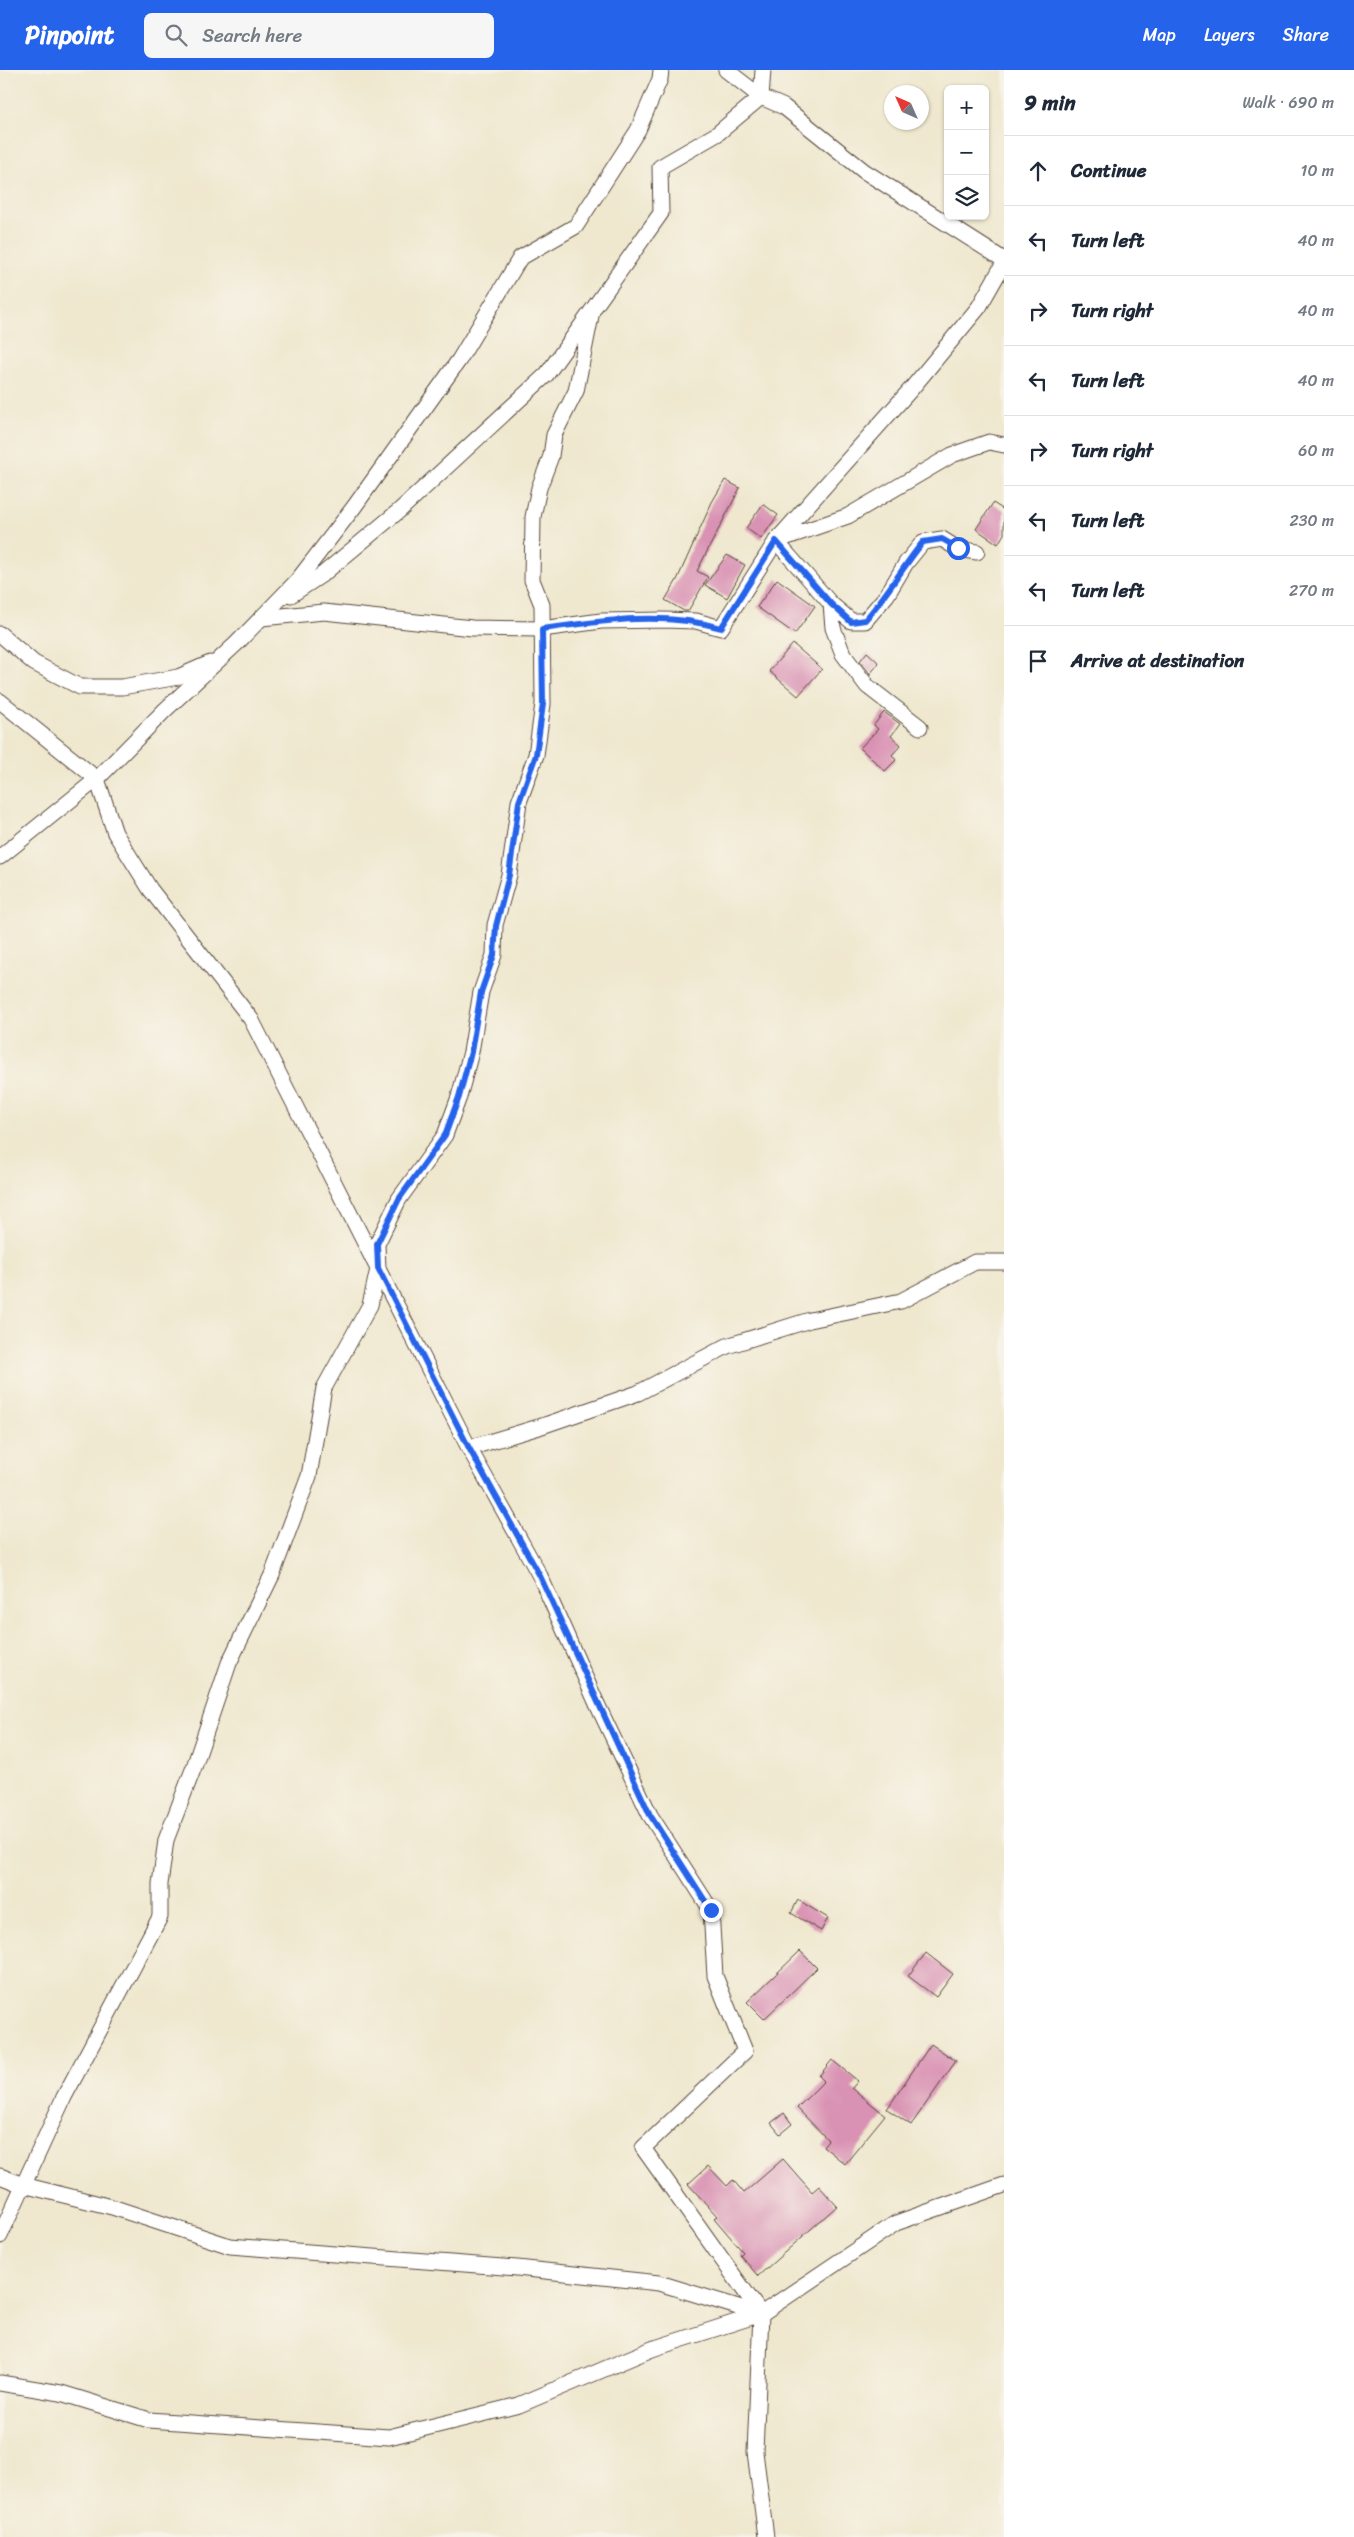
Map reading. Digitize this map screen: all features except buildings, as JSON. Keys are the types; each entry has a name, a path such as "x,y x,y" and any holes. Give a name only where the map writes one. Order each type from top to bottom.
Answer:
{"street":[{"path":"0,857 97,780 165,710 297,581 459,360 520,258 576,226 638,130 662,70"},
{"path":"261,618 324,612 472,628 542,629 600,621 663,620 696,621 721,628 776,541 912,388 979,307 1004,262 864,171 784,107 760,97 726,70"},
{"path":"273,606 323,574 400,510 547,374 661,213 660,167 717,134 760,97 763,70"},
{"path":"0,2236 64,2097 160,1917 160,1884 166,1840 194,1767 229,1663 272,1575 309,1476 324,1388 370,1305 378,1268 377,1244 399,1199 445,1135 459,1097 471,1052 481,992 494,955 496,926 509,875 519,802 536,755 543,704 542,605 532,580 533,517 539,488 551,456 554,435 576,391 592,311"},
{"path":"776,541 848,516 952,455 989,442 1004,445"},
{"path":"776,541 831,604 851,622 865,620 887,594 906,563 923,542 942,539 958,548 977,552"},
{"path":"831,604 833,628 843,654 867,686 920,727"},
{"path":"0,634 34,663 80,687 122,687 178,677 220,658"},
{"path":"0,646 21,652"},
{"path":"0,702 97,780 115,833 150,889 251,1019 469,1448 540,1576 650,1815 711,1910 715,1976 744,2051 644,2148 761,2314 755,2452 766,2537"},
{"path":"469,1448 638,1394 727,1346 810,1320 901,1301 975,1262 1004,1262"},
{"path":"0,2176 23,2185 112,2208 230,2246 517,2268 659,2283 761,2314"},
{"path":"0,2383 61,2393 149,2420 389,2437 519,2405 652,2349 761,2314 896,2223 1004,2185"}],"route":[{"path":"711,1910 650,1815 597,1704 540,1576 469,1448 378,1268 377,1244 399,1199 445,1135 459,1097 471,1052 481,992 494,955 496,926 509,875 519,802 536,755 543,704 542,629 600,621 663,620 696,621 721,628 776,541 802,573 851,622 865,620 887,594 906,563 923,542 942,539 958,548"}]}
